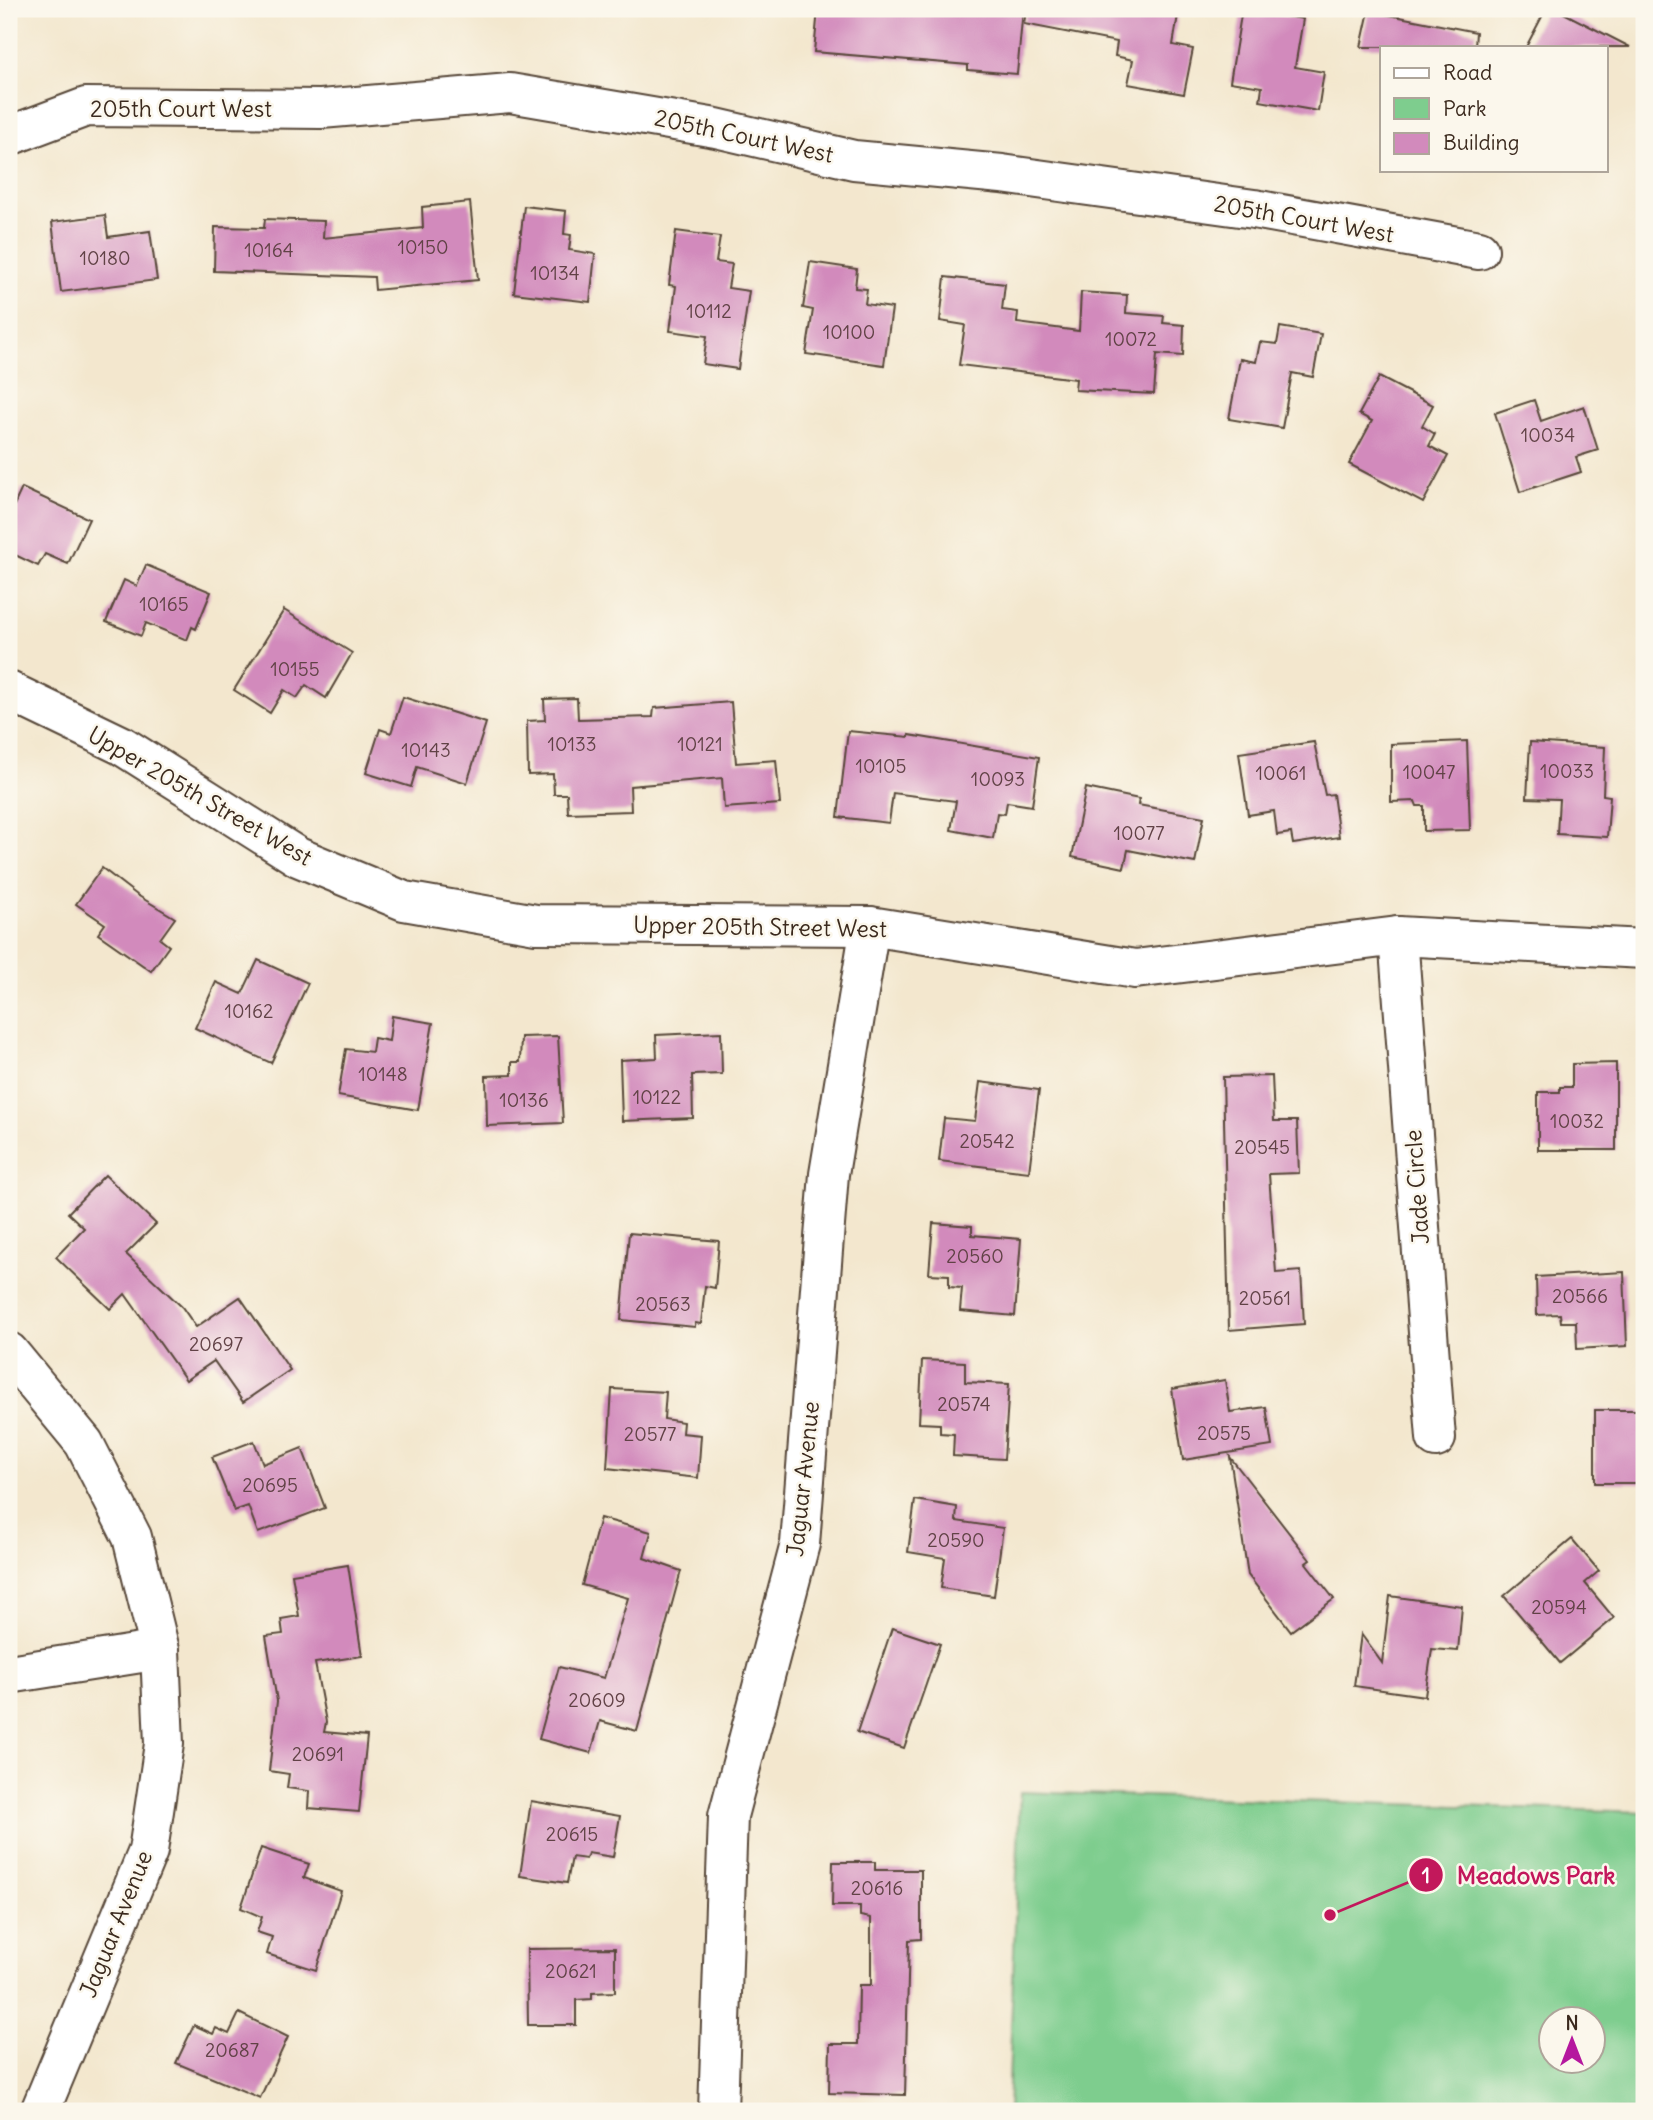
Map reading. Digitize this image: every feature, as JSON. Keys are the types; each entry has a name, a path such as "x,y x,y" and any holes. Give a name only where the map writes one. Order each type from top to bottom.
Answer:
{"street":[{"name":"205th Court West","path":"9,136 86,107 321,108 510,93 716,128 854,160 1002,174 1241,207 1479,250"},
{"name":"Upper 205th Street West","path":"9,691 121,745 298,857 404,901 536,924 870,926 1135,969 1398,936 1644,949"},
{"name":"Jaguar Avenue","path":"718,2111 728,1816 800,1544 830,1174 870,926"},
{"name":"Jade Circle","path":"1398,936 1436,1438"},
{"name":"Jaguar Avenue","path":"9,1352 84,1443 132,1537 160,1650 164,1744 148,1851 40,2111"},
{"path":"9,1674 160,1650"}],"green space":[{"path":"1020,1792 1644,1812 1644,2111 1008,2111"}],"building":[{"path":"818,9 1023,9 1017,74 968,70 968,65 814,52"},
{"path":"1026,9 1179,9 1173,45 1193,49 1184,94 1128,84 1133,60 1115,56 1117,42 1024,24"},
{"path":"1242,9 1303,19 1295,67 1324,72 1318,111 1260,101 1262,87 1230,82"},
{"path":"1546,9 1556,9 1630,47 1608,46 1527,46"},
{"path":"1369,11 1476,32 1475,46 1361,47"},
{"path":"470,202 478,280 375,290 374,277 214,271 215,227 264,228 265,219 324,221 323,238 423,228 422,207"},
{"path":"524,206 566,211 564,234 571,235 569,250 595,254 590,302 514,293"},
{"path":"105,215 108,237 150,231 157,280 61,292 52,222"},
{"path":"676,231 720,237 716,262 732,264 728,288 749,291 738,369 703,364 707,336 670,331 676,286 669,285"},
{"path":"810,262 857,269 855,288 867,289 865,304 892,308 884,365 806,354 813,310 803,308"},
{"path":"945,277 1005,284 1002,310 1018,312 1017,323 1079,331 1081,292 1127,295 1126,313 1164,316 1163,323 1184,325 1183,356 1157,354 1154,394 1075,390 1076,379 959,365 965,325 940,321"},
{"path":"1280,327 1321,334 1313,377 1292,373 1282,428 1229,419 1240,359 1256,362 1260,342 1277,344"},
{"path":"1379,377 1433,405 1422,426 1435,434 1429,446 1448,456 1423,503 1349,464 1372,421 1359,414"},
{"path":"1534,400 1541,421 1584,406 1598,450 1576,457 1581,472 1520,492 1495,413"},
{"path":"22,488 89,519 68,564 45,554 38,566 9,552 9,516"},
{"path":"146,565 211,592 196,629 192,627 187,640 146,623 141,636 106,622 124,580 137,586"},
{"path":"284,610 352,653 326,698 306,685 297,698 284,690 270,713 234,690"},
{"path":"403,697 486,723 467,783 417,767 411,787 366,773 380,729 391,733"},
{"path":"577,698 578,719 653,717 654,708 731,702 736,763 776,760 780,804 724,808 722,778 630,786 631,811 568,813 567,794 554,794 553,774 528,775 527,721 545,720 544,699"},
{"path":"848,731 909,735 1039,757 1032,806 1007,802 1005,814 997,813 993,838 951,830 956,801 893,793 889,823 838,817"},
{"path":"1467,741 1470,830 1424,831 1424,806 1417,806 1415,801 1391,802 1391,744"},
{"path":"1314,742 1325,795 1333,794 1339,837 1293,844 1291,833 1277,835 1274,811 1248,815 1239,753"},
{"path":"1530,742 1605,747 1603,795 1610,796 1607,837 1557,834 1559,799 1527,798"},
{"path":"1086,788 1139,799 1138,805 1204,817 1195,863 1128,850 1124,868 1072,857"},
{"path":"102,868 137,895 175,918 160,939 169,946 151,971 98,934 105,924 76,904"},
{"path":"258,960 308,983 271,1063 195,1028 216,982 242,994"},
{"path":"392,1016 433,1023 418,1110 338,1096 346,1049 372,1052 374,1038 389,1041"},
{"path":"721,1032 722,1074 692,1075 693,1118 622,1121 620,1060 657,1058 656,1035"},
{"path":"558,1036 563,1123 487,1126 486,1076 512,1075 512,1062 520,1062 521,1037"},
{"path":"1616,1063 1616,1150 1538,1150 1538,1092 1560,1092 1560,1087 1572,1087 1572,1064"},
{"path":"1272,1076 1274,1121 1297,1121 1299,1173 1269,1174 1276,1273 1301,1271 1304,1324 1229,1330 1223,1077"},
{"path":"980,1082 1039,1090 1029,1172 939,1161 944,1118 975,1121"},
{"path":"105,1175 156,1224 126,1254 182,1307 196,1327 240,1297 290,1370 243,1402 214,1361 186,1380 125,1294 110,1309 56,1257 84,1228 68,1213"},
{"path":"933,1223 972,1226 972,1235 1021,1239 1015,1316 960,1311 962,1288 949,1287 949,1275 929,1274"},
{"path":"629,1233 719,1241 715,1288 705,1286 701,1324 695,1323 695,1327 621,1320"},
{"path":"1624,1272 1627,1346 1577,1349 1576,1322 1561,1322 1560,1314 1537,1315 1536,1277"},
{"path":"922,1360 965,1362 965,1382 1009,1384 1004,1459 953,1456 954,1434 940,1433 940,1424 919,1423"},
{"path":"1225,1380 1230,1412 1266,1407 1272,1446 1183,1460 1172,1389"},
{"path":"612,1389 666,1392 664,1419 683,1422 682,1433 701,1435 698,1478 607,1468"},
{"path":"1595,1410 1642,1410 1644,1483 1595,1483"},
{"path":"254,1441 263,1464 302,1448 325,1508 258,1533 248,1506 234,1511 212,1457"},
{"path":"1230,1457 1310,1560 1306,1563 1334,1599 1291,1631 1248,1575"},
{"path":"915,1500 957,1507 956,1521 1003,1528 994,1596 941,1588 945,1558 908,1552"},
{"path":"600,1518 651,1532 644,1558 681,1571 637,1731 600,1721 591,1753 539,1739 559,1667 604,1678 628,1598 582,1585"},
{"path":"1572,1539 1599,1571 1585,1583 1614,1618 1560,1663 1504,1596"},
{"path":"348,1565 362,1656 315,1663 326,1722 324,1732 367,1736 359,1812 308,1808 309,1791 287,1788 289,1774 269,1771 277,1701 266,1636 283,1634 281,1619 299,1616 292,1574"},
{"path":"1390,1596 1462,1606 1458,1651 1432,1649 1425,1696 1354,1686 1361,1634 1382,1663"},
{"path":"892,1628 940,1644 904,1748 857,1732"},
{"path":"531,1801 620,1816 613,1857 588,1853 586,1859 572,1857 567,1883 520,1876"},
{"path":"261,1848 309,1864 304,1878 341,1891 316,1970 267,1954 272,1937 257,1932 262,1917 241,1908"},
{"path":"833,1862 875,1862 875,1870 921,1870 921,1939 909,1940 905,2095 829,2093 830,2044 858,2044 859,1985 871,1985 871,1918 860,1916 860,1906 832,1906"},
{"path":"615,1948 615,1992 592,1993 592,1999 576,2000 576,2025 528,2025 527,1949"},
{"path":"239,2013 288,2037 260,2098 176,2063 194,2025 213,2034 216,2028 229,2034"}],"place":[{"name":"Meadows Park","path":"1330,1915"}]}
